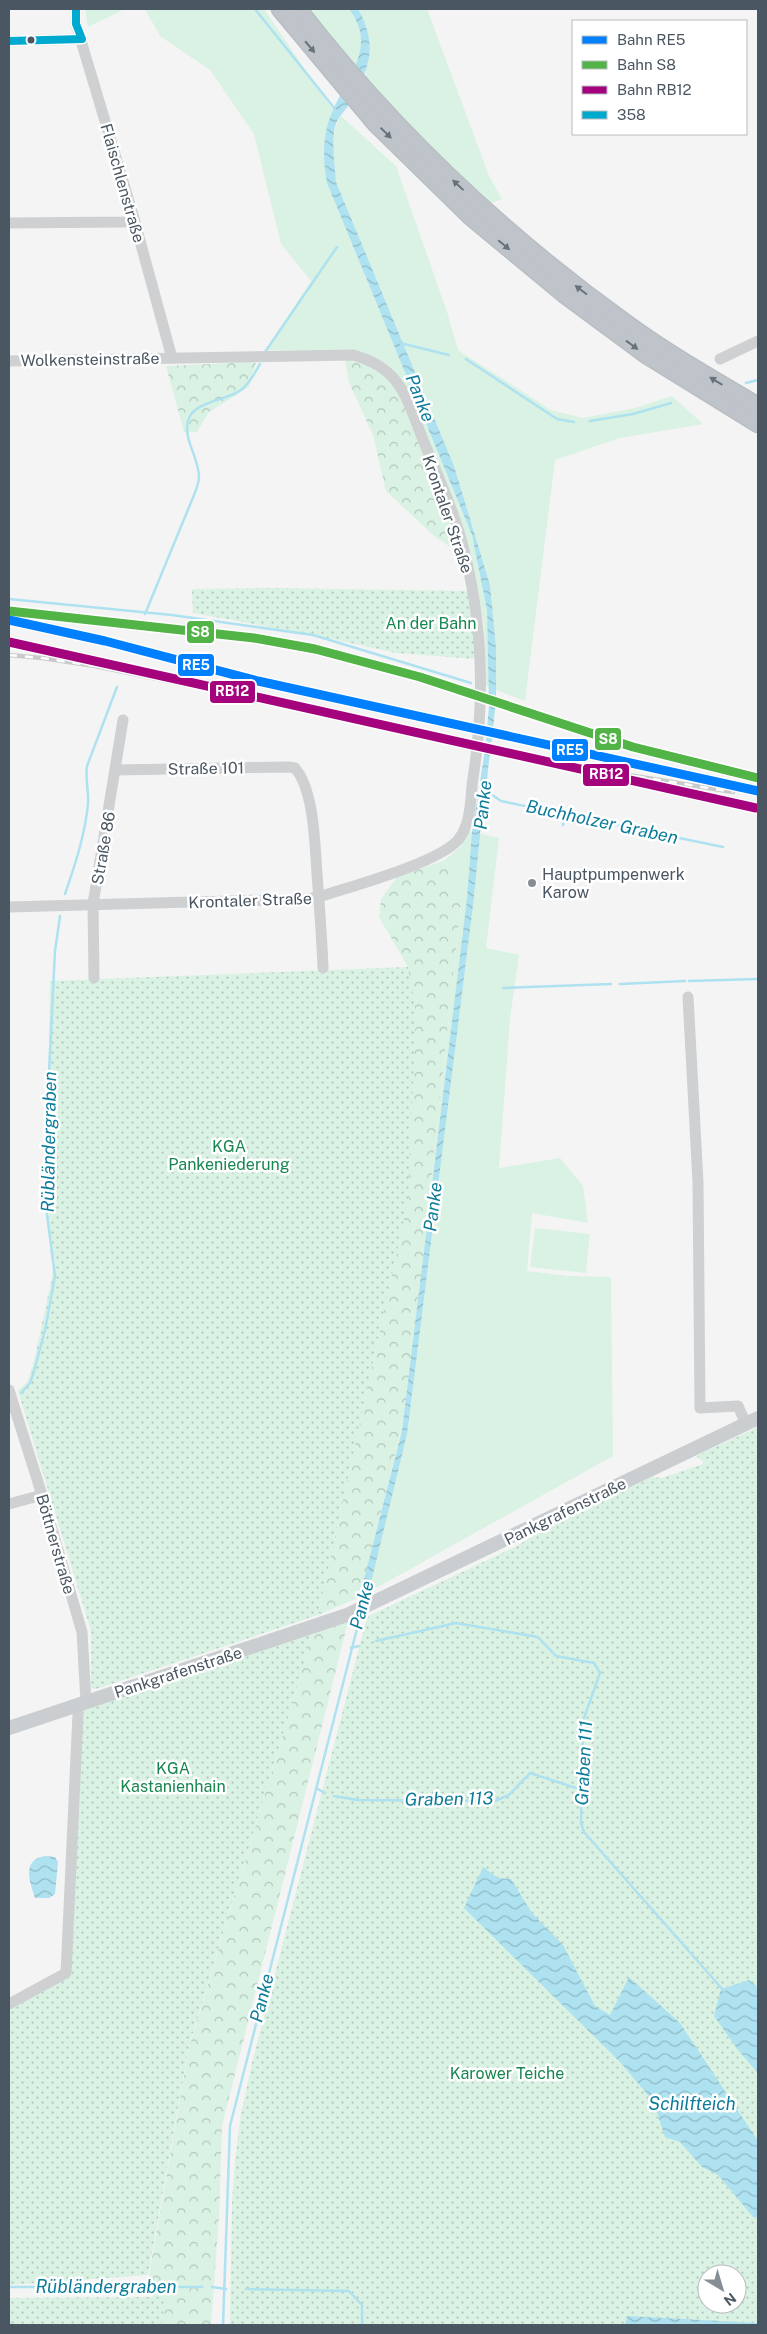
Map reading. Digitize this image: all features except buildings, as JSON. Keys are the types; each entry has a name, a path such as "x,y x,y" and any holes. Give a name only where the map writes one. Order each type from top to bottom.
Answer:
{"highway":[{"path":"280,9 352,86 488,212 570,282 628,325 758,406"},
{"path":"298,9 352,86 375,123 471,217 564,294 648,356 758,424"}],"main road":[{"name":"Pankgrafenstraße","path":"9,1728 347,1615 752,1421"}],"street":[{"name":"Flaischlenstraße","path":"76,9 76,24 134,219 172,358"},
{"path":"9,41 82,39"},
{"path":"9,224 124,222 134,219"},
{"path":"720,359 758,342"},
{"name":"Krontaler Straße","path":"9,907 319,897 437,856 458,840 467,825 477,755 481,686 479,625 463,548 444,490 401,387 384,367 353,355 172,358"},
{"name":"Wolkensteinstraße","path":"9,361 172,358"},
{"name":"Straße 86","path":"94,978 93,904 123,720"},
{"name":"Straße 101","path":"116,770 295,768 304,781 314,831 319,897"},
{"path":"319,897 323,968"},
{"path":"688,997 698,1182 700,1408 738,1406 752,1421"},
{"name":"Böttnerstraße","path":"9,1390 82,1632 81,1704 78,1714 66,1973 9,2004"},
{"path":"9,1504 42,1495"}],"green space":[{"path":"85,9 125,9 88,27"},
{"path":"145,9 264,9 327,102 334,109 331,115 327,183 472,535 487,610 489,687 486,686 484,626 477,585 354,352 266,350 311,281 281,244 254,134 210,70 160,36"},
{"path":"307,9 349,9 357,22 361,36 359,59 356,66"},
{"path":"358,9 427,9 489,176 502,199 488,204 398,116 365,77 368,60 368,42 362,17"},
{"path":"341,116 396,166 447,312 458,350 551,410 583,418 635,408 672,396 703,424 620,438 555,460 525,701 496,690 496,647 490,585 454,466 336,182 334,139 337,123"},
{"path":"345,360 363,363 380,369 397,388 451,522 460,554 433,535 386,491 373,435 349,382"},
{"path":"256,362 249,387 209,412 197,432 184,432 166,366"},
{"name":"An der Bahn","path":"272,588 468,591 476,659 396,653 309,634 193,613 192,589"},
{"path":"469,831 499,838 486,948 519,955 510,1019 499,1168 560,1158 583,1186 588,1223 532,1213 527,1271 568,1276 611,1277 613,1456 360,1597 401,1431 410,1378 461,904 453,900 447,892 450,871 445,860 461,846"},
{"path":"445,860 450,871 447,892 453,900 461,903 410,1378 401,1430 360,1597 318,1615 408,1201 408,967 379,917 381,899 397,877"},
{"name":"KGA Pankeniederung","path":"408,967 416,1013 408,1201 318,1615 96,1689 91,1688 91,1631 18,1391 28,1381 34,1361 55,1263 46,1211 50,981"},
{"path":"535,1228 590,1234 586,1273 530,1267"},
{"name":"Karower Teiche","path":"758,1427 758,2325 230,2325 232,2203 241,2114 252,2063 367,1617 517,1546 545,1528 652,1477 662,1478 703,1464 704,1462 696,1456"},
{"path":"348,1622 222,2126 219,2216 211,2325 157,2325 149,2275 189,2048 313,1634"},
{"name":"KGA Kastanienhain","path":"313,1634 189,2046 148,2275 9,2285 9,2008 69,1976 83,1708 298,1635"},
{"path":"164,2297 162,2325 9,2325 9,2298"}],"water":[{"path":"349,9 358,9 368,34 370,45 367,68 349,105 337,121 335,128 336,182 454,466 490,585 496,647 496,698 492,742 486,741 489,705 487,610 472,535 327,183 324,149 328,123 351,75 360,50 361,37 357,23"},
{"path":"485,750 490,751 487,780 489,786 483,805 473,905 407,1434 368,1595 359,1599 402,1431 467,899 472,832"},
{"path":"45,1856 55,1857 58,1862 55,1894 49,1898 35,1898 30,1879 30,1867 37,1858"},
{"name":"Schilfteich","path":"483,1867 498,1878 511,1879 532,1913 563,1945 595,2006 610,2015 629,1977 680,2023 758,2141 758,2216 754,2218 718,2175 702,2167 680,2142 665,2137 653,2101 620,2062 464,1908"},
{"path":"749,1980 758,1987 758,2073 738,2050 714,2016 721,1989"},
{"path":"627,2316 758,2323 758,2325 625,2325"}],"waterway":[{"path":"255,9 335,109"},
{"name":"Rübländergraben","path":"265,352 337,247"},
{"path":"400,343 449,355"},
{"path":"466,359 557,419 574,422"},
{"name":"Rübländergraben","path":"145,614 198,482 197,463 189,442 188,421 195,410 244,387 260,364"},
{"path":"746,383 758,380"},
{"path":"590,421 633,414 671,403"},
{"path":"9,599 172,615 313,635 471,683"},
{"name":"Rübländergraben","path":"65,894 79,850 87,816 87,766 117,687"},
{"name":"Panke","path":"488,753 489,739"},
{"name":"Buchholzer Graben","path":"485,790 501,801 723,847"},
{"path":"563,825 565,815"},
{"name":"Rübländergraben","path":"21,1393 30,1383 33,1375 45,1330 55,1276 46,1207 52,1093 49,1073 55,951 60,916"},
{"path":"689,981 758,979"},
{"path":"620,984 685,981"},
{"path":"503,988 611,984"},
{"name":"Panke","path":"223,2325 230,2126 361,1613"},
{"name":"Graben 111","path":"376,1641 456,1623 538,1637 556,1656 594,1663 600,1673 583,1721 581,1823 584,1832 724,1991"},
{"name":"Panke","path":"351,1648 359,1646"},
{"name":"Graben 113","path":"334,1796 357,1800 495,1801 509,1795 530,1773 582,1790"},
{"name":"Graben 113","path":"316,1788 325,1793"},
{"name":"Rübländergraben","path":"9,2287 202,2287"},
{"name":"Rübländergraben","path":"212,2287 226,2289"},
{"path":"246,2289 349,2291 362,2305 362,2325"}],"railway":[{"path":"9,655 95,666 598,770 733,792"}],"rail line":[{"name":"S8","path":"9,611 254,638 315,649 420,677 633,747 758,778"},
{"name":"RE5","path":"9,620 105,641 258,681 758,791"},
{"name":"RB12","path":"9,642 756,808"}],"transit line":[{"name":"358","path":"9,41 82,39 76,24 76,9"}],"place":[{"name":"Hauptpumpenwerk Karow","path":"532,883"}]}
